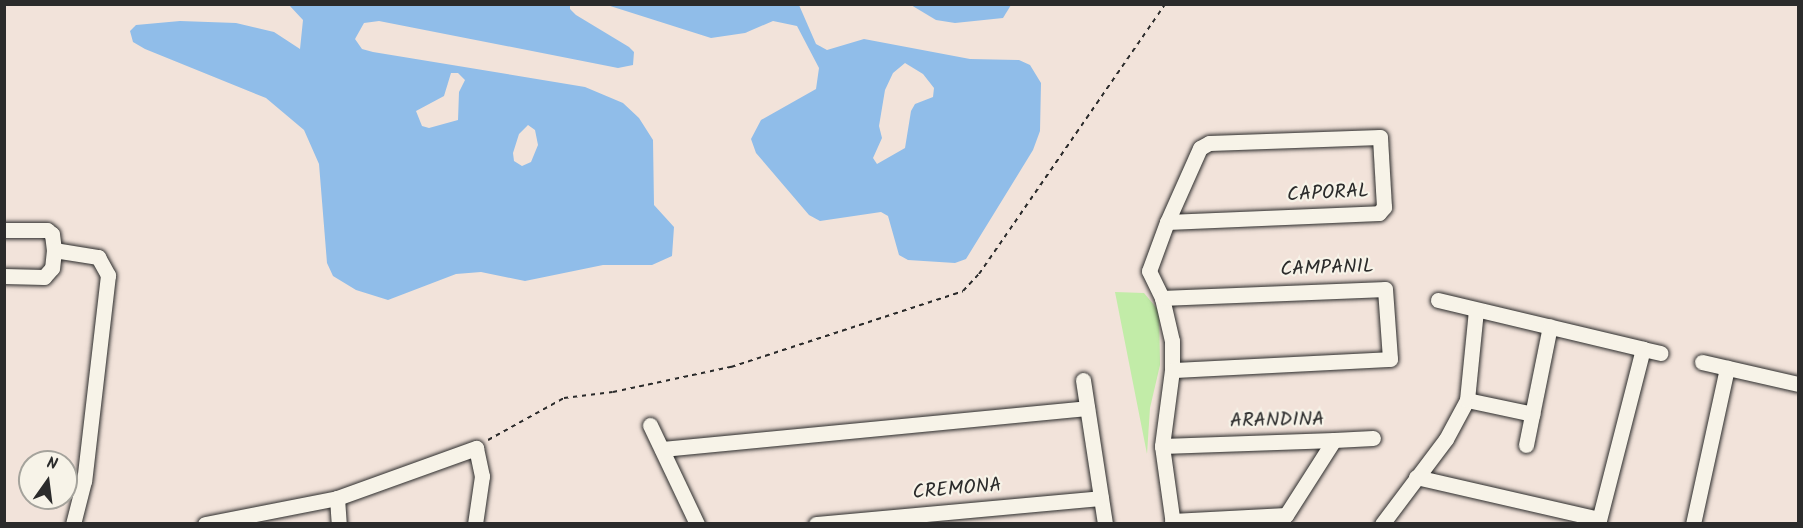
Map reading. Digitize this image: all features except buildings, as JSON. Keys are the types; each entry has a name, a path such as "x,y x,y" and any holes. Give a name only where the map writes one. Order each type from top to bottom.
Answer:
{"street":[{"name":"CAPORAL","path":"1378,135 1384,207 1379,213 1167,222 1203,145 1378,135"},
{"path":"1167,222 1149,271 1170,321 1172,370 1162,446 1173,522"},
{"path":"4,230 47,230 52,234 54,250 52,268 44,277 4,276"},
{"path":"54,250 98,257 108,275 84,480 73,524"},
{"name":"CAMPANIL","path":"1162,298 1385,290 1391,356 1386,360 1172,370"},
{"path":"1438,300 1661,353"},
{"path":"1382,524 1446,439 1467,400 1476,310"},
{"path":"1526,445 1550,326"},
{"path":"1416,477 1598,521 1643,349"},
{"path":"1702,362 1798,384"},
{"path":"1693,524 1727,368"},
{"path":"1083,380 1105,524"},
{"path":"1467,400 1533,414"},
{"path":"662,449 1087,408"},
{"path":"650,424 697,524"},
{"path":"1334,440 1373,438"},
{"name":"ARANDINA","path":"1162,446 1334,440"},
{"name":"ARANDINA","path":"1173,522 1286,515 1334,440"},
{"path":"205,524 337,498 476,448 482,476 475,524"},
{"path":"337,498 339,524"},
{"name":"CREMONA","path":"816,524 1101,498"}],"path":[{"path":"476,448 543,407 564,398 708,373 963,291 979,274 1165,4"}],"green space":[{"path":"1115,292 1144,293 1159,311 1160,365 1150,408 1147,454"}],"water":[{"path":"289,5 570,5 570,9 576,15 629,47 634,52 633,65 618,68 379,21 364,23 355,39 362,49 373,52 585,87 623,103 639,118 653,140 654,205 674,227 672,256 652,265 603,265 525,281 481,272 456,274 388,300 356,290 333,276 327,263 319,164 304,130 266,98 145,49 133,42 130,31 136,25 180,21 236,23 274,32 300,49 303,20","holes":["451,73 458,73 465,80 459,92 458,120 429,128 422,126 416,111 444,96","528,125 535,130 538,145 531,162 522,166 514,161 513,153 519,134"]},
{"path":"607,5 799,5 816,44 827,50 864,39 970,59 1019,60 1030,65 1041,83 1040,131 1033,150 966,259 955,263 908,260 899,255 888,216 881,212 820,221 809,215 756,153 751,139 761,120 816,89 819,68 797,26 773,21 745,33 711,38","holes":["905,63 923,74 934,88 933,97 915,104 911,111 905,148 877,164 873,158 882,138 879,126 885,90 893,73"]},
{"path":"911,5 1011,5 1003,18 955,23 936,20"}]}
